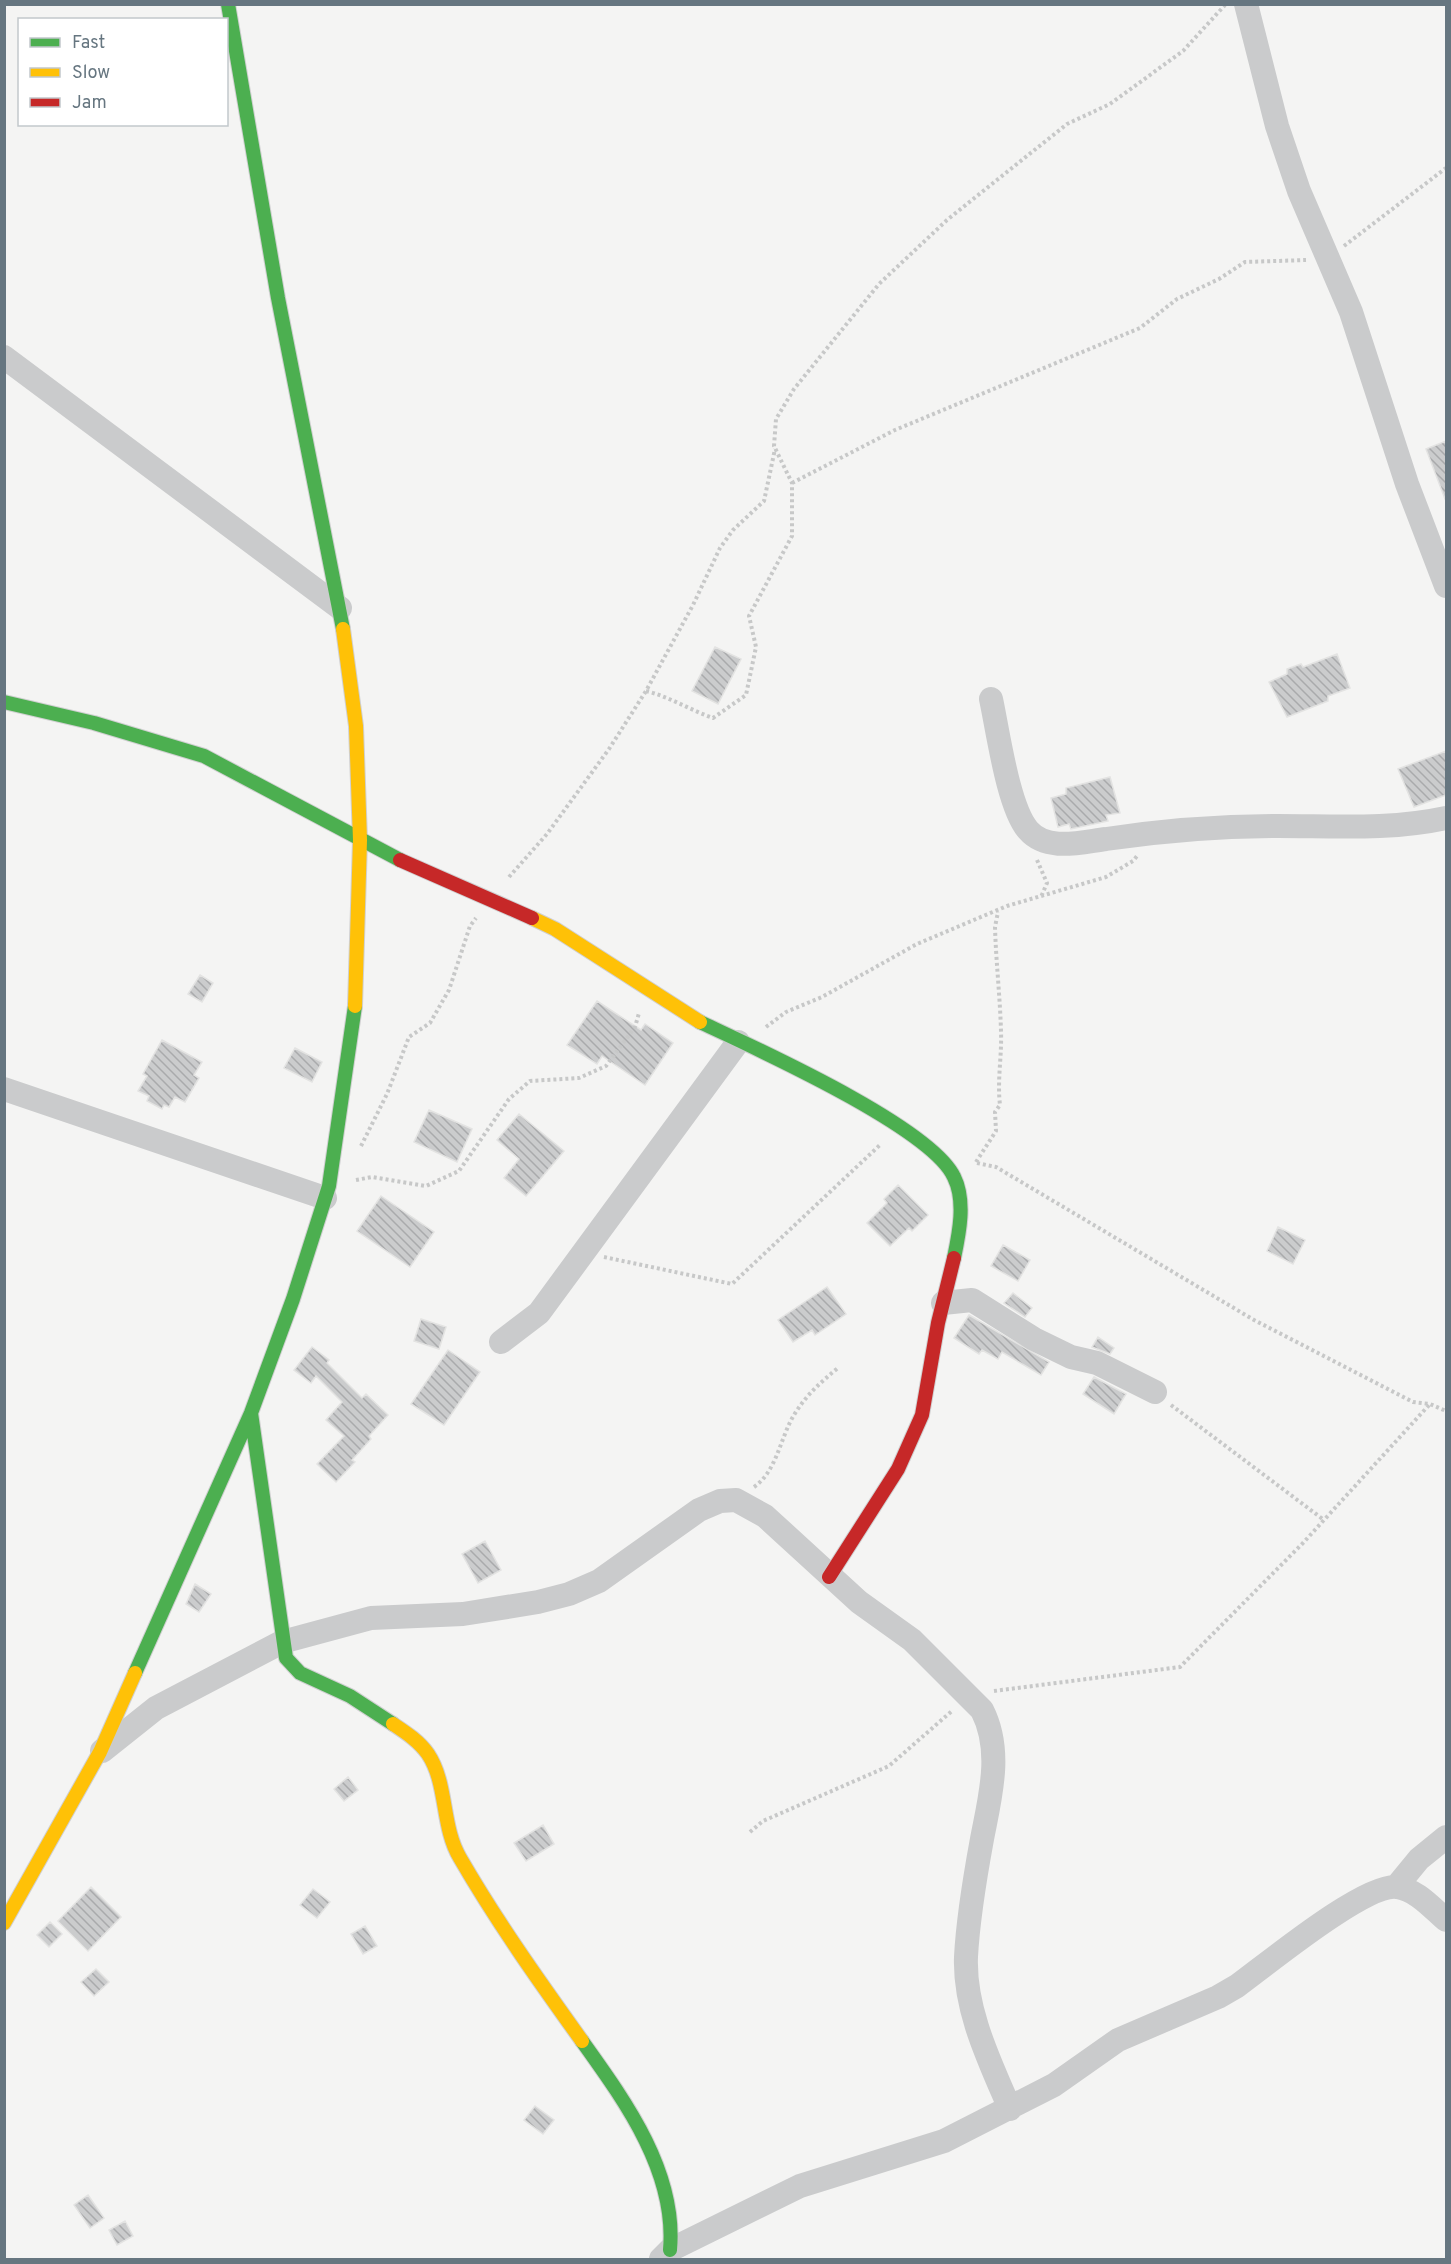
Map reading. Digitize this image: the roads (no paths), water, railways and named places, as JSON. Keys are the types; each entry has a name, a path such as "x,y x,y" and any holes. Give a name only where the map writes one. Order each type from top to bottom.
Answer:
{"street":[{"path":"4,1923 100,1752 251,1413 293,1299 327,1192 349,1061 355,1010 360,840 356,726 340,608 278,298 228,4"},
{"path":"1246,4 1277,126 1328,260 1351,312 1407,484 1446,586"},
{"path":"4,357 340,608"},
{"path":"991,699 1016,810 1028,830 1041,840 1058,844 1139,834 1275,826 1363,827 1446,819"},
{"path":"4,702 94,723 204,756 360,840 425,872 490,897 555,929 695,1019 744,1045 817,1078 898,1127 941,1159 955,1178 960,1231 943,1303 927,1395 915,1435 898,1469 830,1577"},
{"path":"501,1342 539,1313 744,1045"},
{"path":"4,1089 327,1192"},
{"path":"943,1303 972,1300 1034,1339 1071,1357 1097,1363 1155,1392"},
{"path":"251,1413 282,1642 287,1660 301,1673 348,1695 375,1712 416,1740 429,1755 439,1775 444,1816 450,1839 459,1857 526,1963 608,2078 654,2160 672,2218 665,2255"},
{"path":"100,1752 156,1708 282,1642 371,1618 463,1614 538,1602 569,1594 599,1581 699,1510 720,1501 736,1500 765,1516 859,1602 912,1640 982,1710 989,1724 993,1784 982,1841 967,1948 968,1986 988,2058 1010,2109"},
{"path":"1396,1887 1419,1859 1446,1837"},
{"path":"665,2255 800,2186 944,2141 1010,2109 1054,2085 1119,2040 1218,1997 1237,1986 1366,1894 1396,1887 1412,1892 1446,1920"}]}
